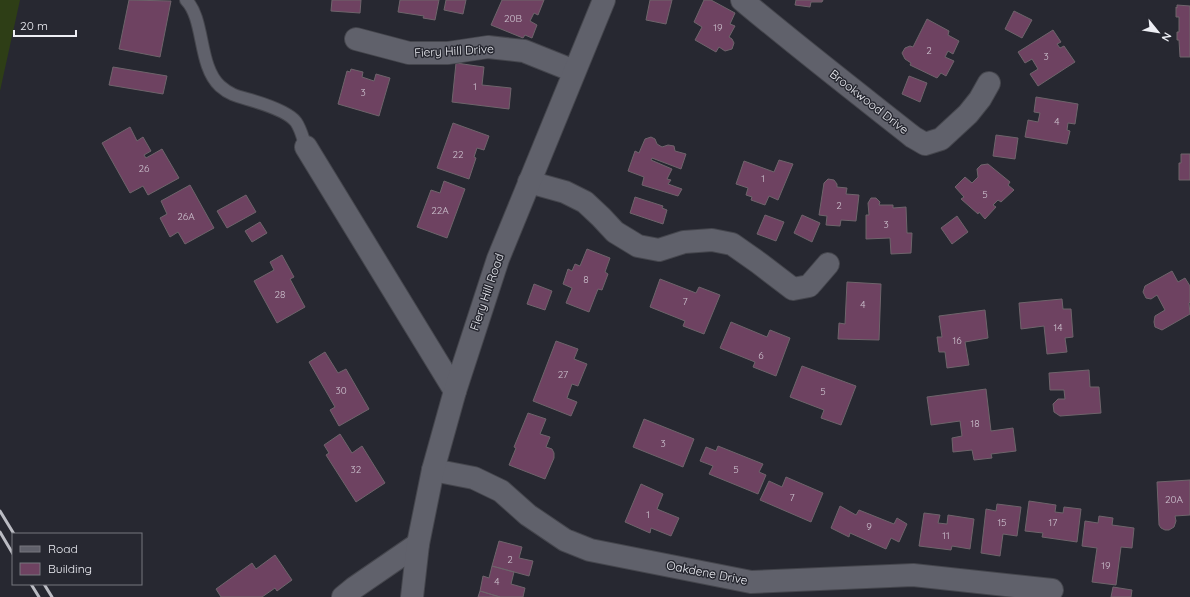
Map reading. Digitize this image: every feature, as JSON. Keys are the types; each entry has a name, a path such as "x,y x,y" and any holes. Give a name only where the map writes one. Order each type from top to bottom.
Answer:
{"street":[{"name":"Fiery Hill Road","path":"412,597 418,544 433,470 455,391 498,259 604,0"},
{"name":"Brookwood Drive","path":"742,0 775,28 913,137 925,144 941,139 968,114 980,98 988,83"},
{"name":"Fiery Hill Drive","path":"356,39 409,54 448,53 488,47 524,51 574,71"},
{"path":"306,148 455,391"},
{"path":"529,182 565,192 585,202 615,232 638,246 659,250 684,242 712,240 732,244 792,289 808,286 828,264"},
{"name":"Oakdene Drive","path":"433,470 474,478 501,492 528,515 565,540 590,550 751,582 913,575 1052,590"},
{"path":"343,597 418,544"}],"lane":[{"path":"186,0 191,4 212,76 219,86 229,94 251,100 288,114 300,128 306,148"}],"green space":[{"path":"0,0 20,0 0,91"}],"building":[{"path":"129,0 171,1 160,57 119,49"},
{"path":"332,0 361,0 360,13 331,11"},
{"path":"400,0 439,0 435,20 423,18 424,16 398,12"},
{"path":"446,0 466,0 463,14 444,10"},
{"path":"502,0 544,0 538,15 534,13 530,21 537,25 532,38 525,35 523,38 491,25"},
{"path":"650,0 672,0 666,24 646,20"},
{"path":"704,0 711,0 735,13 730,24 735,26 729,37 734,43 732,49 725,51 719,47 716,52 695,40 702,27 694,22"},
{"path":"796,0 823,0 822,2 811,2 810,7 795,5"},
{"path":"1177,5 1190,6 1190,57 1180,57 1179,40 1177,40 1177,32 1179,32 1179,17 1176,17"},
{"path":"1014,11 1032,20 1022,38 1005,29"},
{"path":"927,19 949,31 948,35 959,41 953,54 948,51 945,57 954,61 946,76 941,73 937,78 910,65 911,63 905,59 902,53 905,48 910,46 913,47"},
{"path":"1053,30 1061,42 1057,44 1060,48 1064,46 1075,62 1038,86 1030,74 1038,69 1032,59 1025,63 1018,52"},
{"path":"456,63 484,67 482,85 511,88 509,109 452,102"},
{"path":"113,67 167,76 163,94 109,85"},
{"path":"351,69 363,72 362,77 374,81 376,74 390,78 379,116 338,104 347,71 350,72"},
{"path":"909,76 927,83 920,102 902,94"},
{"path":"1036,97 1078,104 1075,124 1068,123 1067,130 1070,131 1067,144 1025,137 1028,120 1038,122 1040,113 1034,112"},
{"path":"453,123 489,136 484,150 477,148 474,157 476,158 469,179 437,168"},
{"path":"130,127 137,141 143,137 151,151 144,155 146,158 162,149 179,178 148,195 143,186 130,193 102,143"},
{"path":"996,135 1018,138 1015,159 993,156"},
{"path":"651,137 655,139 657,144 662,147 668,145 674,146 675,151 686,154 681,169 652,158 651,160 672,169 667,179 671,180 668,184 682,189 678,196 642,185 644,177 628,171 635,151 639,153 645,139"},
{"path":"1181,154 1190,154 1190,180 1179,180 1179,163 1181,163"},
{"path":"779,160 793,164 778,200 769,196 765,205 751,200 752,197 746,195 748,188 736,184 744,161 774,172"},
{"path":"988,164 1010,182 1008,185 1014,190 1001,202 998,200 993,205 996,207 985,219 979,212 978,214 961,199 964,197 955,187 965,177 972,183 978,177 977,169 981,165"},
{"path":"828,179 834,180 837,187 847,188 846,194 859,195 856,221 841,220 840,226 826,225 827,216 819,215 824,183"},
{"path":"444,181 465,189 447,238 417,227 431,190 440,193"},
{"path":"190,185 214,228 185,244 178,232 170,237 160,218 167,214 161,201"},
{"path":"246,195 256,212 227,228 217,211"},
{"path":"635,197 663,206 662,208 667,210 663,224 630,213"},
{"path":"871,198 876,198 880,202 879,205 893,205 893,208 906,207 907,233 912,233 911,253 891,254 890,238 866,239 866,215 869,215 868,203"},
{"path":"765,215 784,222 776,241 757,234"},
{"path":"802,215 820,223 812,242 794,233"},
{"path":"957,216 968,232 952,244 941,228"},
{"path":"260,222 267,233 252,242 245,231"},
{"path":"587,249 610,258 605,272 608,274 602,290 598,289 589,312 566,303 572,288 563,284 568,269 572,271 575,264 580,266"},
{"path":"282,255 294,277 290,279 305,307 277,323 254,281 274,270 270,262"},
{"path":"1172,271 1178,282 1185,278 1190,286 1190,314 1162,330 1155,327 1154,322 1155,316 1165,310 1157,295 1151,299 1146,298 1143,292 1145,286"},
{"path":"660,279 696,293 699,287 720,295 704,334 683,326 685,321 650,307"},
{"path":"847,282 881,284 879,340 838,339 839,323 845,324"},
{"path":"534,284 552,291 545,310 527,304"},
{"path":"1062,299 1063,309 1071,309 1073,337 1065,338 1067,352 1047,354 1044,326 1021,329 1019,303"},
{"path":"985,310 988,338 965,342 969,365 947,368 945,352 939,352 937,337 942,337 939,316"},
{"path":"731,322 767,337 770,330 790,338 776,376 753,367 755,362 720,348"},
{"path":"556,341 578,349 574,359 587,364 578,386 572,384 567,398 577,402 571,416 533,401"},
{"path":"325,352 338,373 346,369 369,409 339,426 330,410 335,407 309,362"},
{"path":"802,366 856,386 841,425 821,418 824,410 790,397"},
{"path":"1089,370 1090,387 1099,387 1101,413 1060,416 1054,412 1053,404 1058,399 1065,399 1064,390 1050,390 1049,373"},
{"path":"986,389 991,431 1013,428 1016,451 991,454 992,458 974,460 972,450 953,452 952,438 962,436 960,421 931,425 927,397"},
{"path":"528,413 546,419 540,434 550,437 546,447 552,449 554,458 545,479 509,465 516,448 514,447"},
{"path":"644,419 694,439 683,467 633,447"},
{"path":"340,434 352,453 362,446 385,483 356,502 326,455 329,453 324,445"},
{"path":"718,446 763,464 759,472 766,475 758,494 709,474 713,466 700,461 706,447 716,451"},
{"path":"786,477 823,493 811,522 760,500 769,481 782,487"},
{"path":"1190,480 1190,515 1175,516 1176,521 1174,527 1169,530 1161,528 1159,525 1157,482"},
{"path":"641,484 663,494 657,509 679,518 671,536 651,528 650,533 625,522"},
{"path":"1029,501 1056,505 1055,512 1063,513 1064,507 1081,509 1077,542 1042,537 1043,533 1025,531"},
{"path":"997,504 1021,507 1017,536 1003,534 1000,556 981,553 986,509 996,511"},
{"path":"840,506 856,515 859,510 894,524 897,518 907,524 899,542 891,538 886,549 850,533 849,537 831,528"},
{"path":"924,513 940,515 938,523 947,524 948,515 974,519 970,549 952,546 951,550 919,546"},
{"path":"1099,516 1113,518 1112,525 1134,528 1132,548 1121,547 1116,585 1092,582 1097,548 1082,546 1085,521 1098,523"},
{"path":"499,541 522,547 519,558 533,561 529,576 492,566"},
{"path":"275,555 292,580 277,591 275,588 262,597 221,597 216,589 252,563 256,569"},
{"path":"492,566 514,572 511,584 525,588 523,597 500,597 480,591 483,576 489,578"},
{"path":"1113,587 1132,590 1131,597 1111,597"},
{"path":"480,591 500,597 478,597"}],"railway":[{"path":"0,511 13,533"},
{"path":"0,532 12,552"},
{"path":"32,585 39,597"},
{"path":"45,585 52,597"}]}
